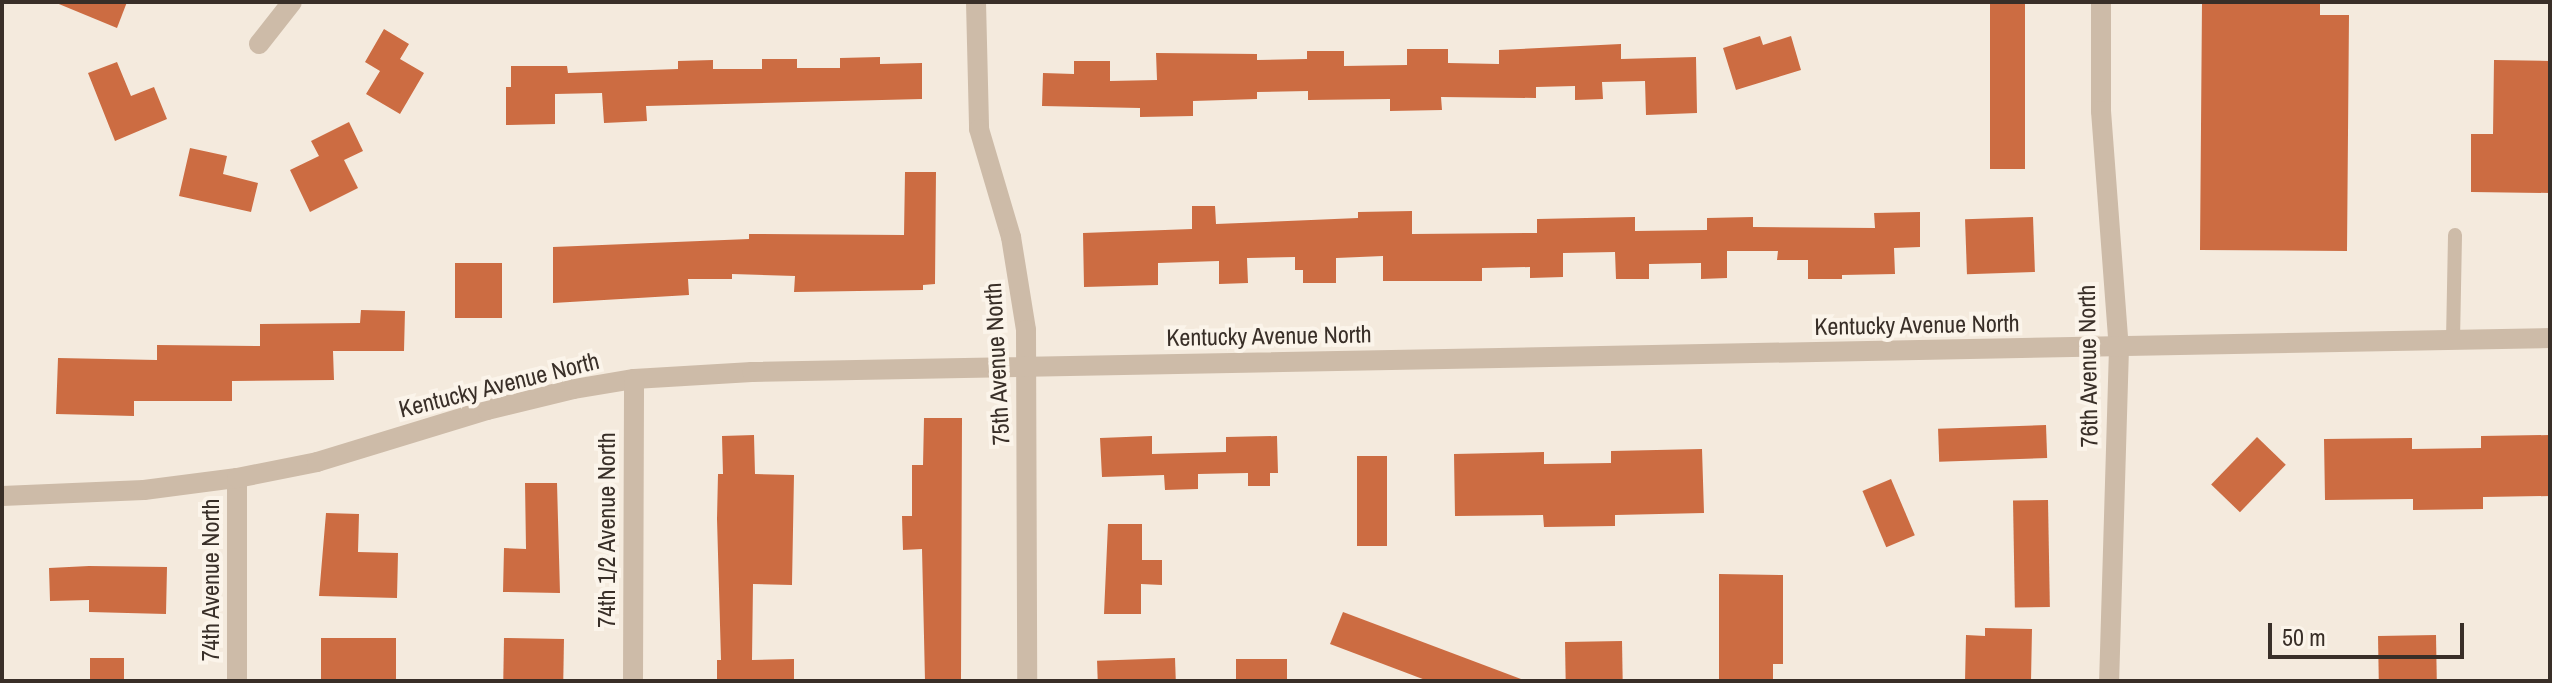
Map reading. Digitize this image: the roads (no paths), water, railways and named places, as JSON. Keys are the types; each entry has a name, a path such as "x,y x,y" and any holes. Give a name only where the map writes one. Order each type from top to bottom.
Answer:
{"street":[{"path":"259,44 292,2"},
{"name":"75th Avenue North","path":"976,2 979,129 1021,282 1028,367 1027,681"},
{"name":"76th Avenue North","path":"2101,2 2101,111 2119,348 2109,681"},
{"name":"Kentucky Avenue North","path":"2,496 144,490 237,478 317,462 487,410 574,389 634,379 752,372 2550,338"},
{"name":"74th 1/2 Avenue North","path":"633,681 634,379"},
{"name":"74th Avenue North","path":"237,478 237,681"}],"lane":[{"path":"2453,340 2455,235"}]}
